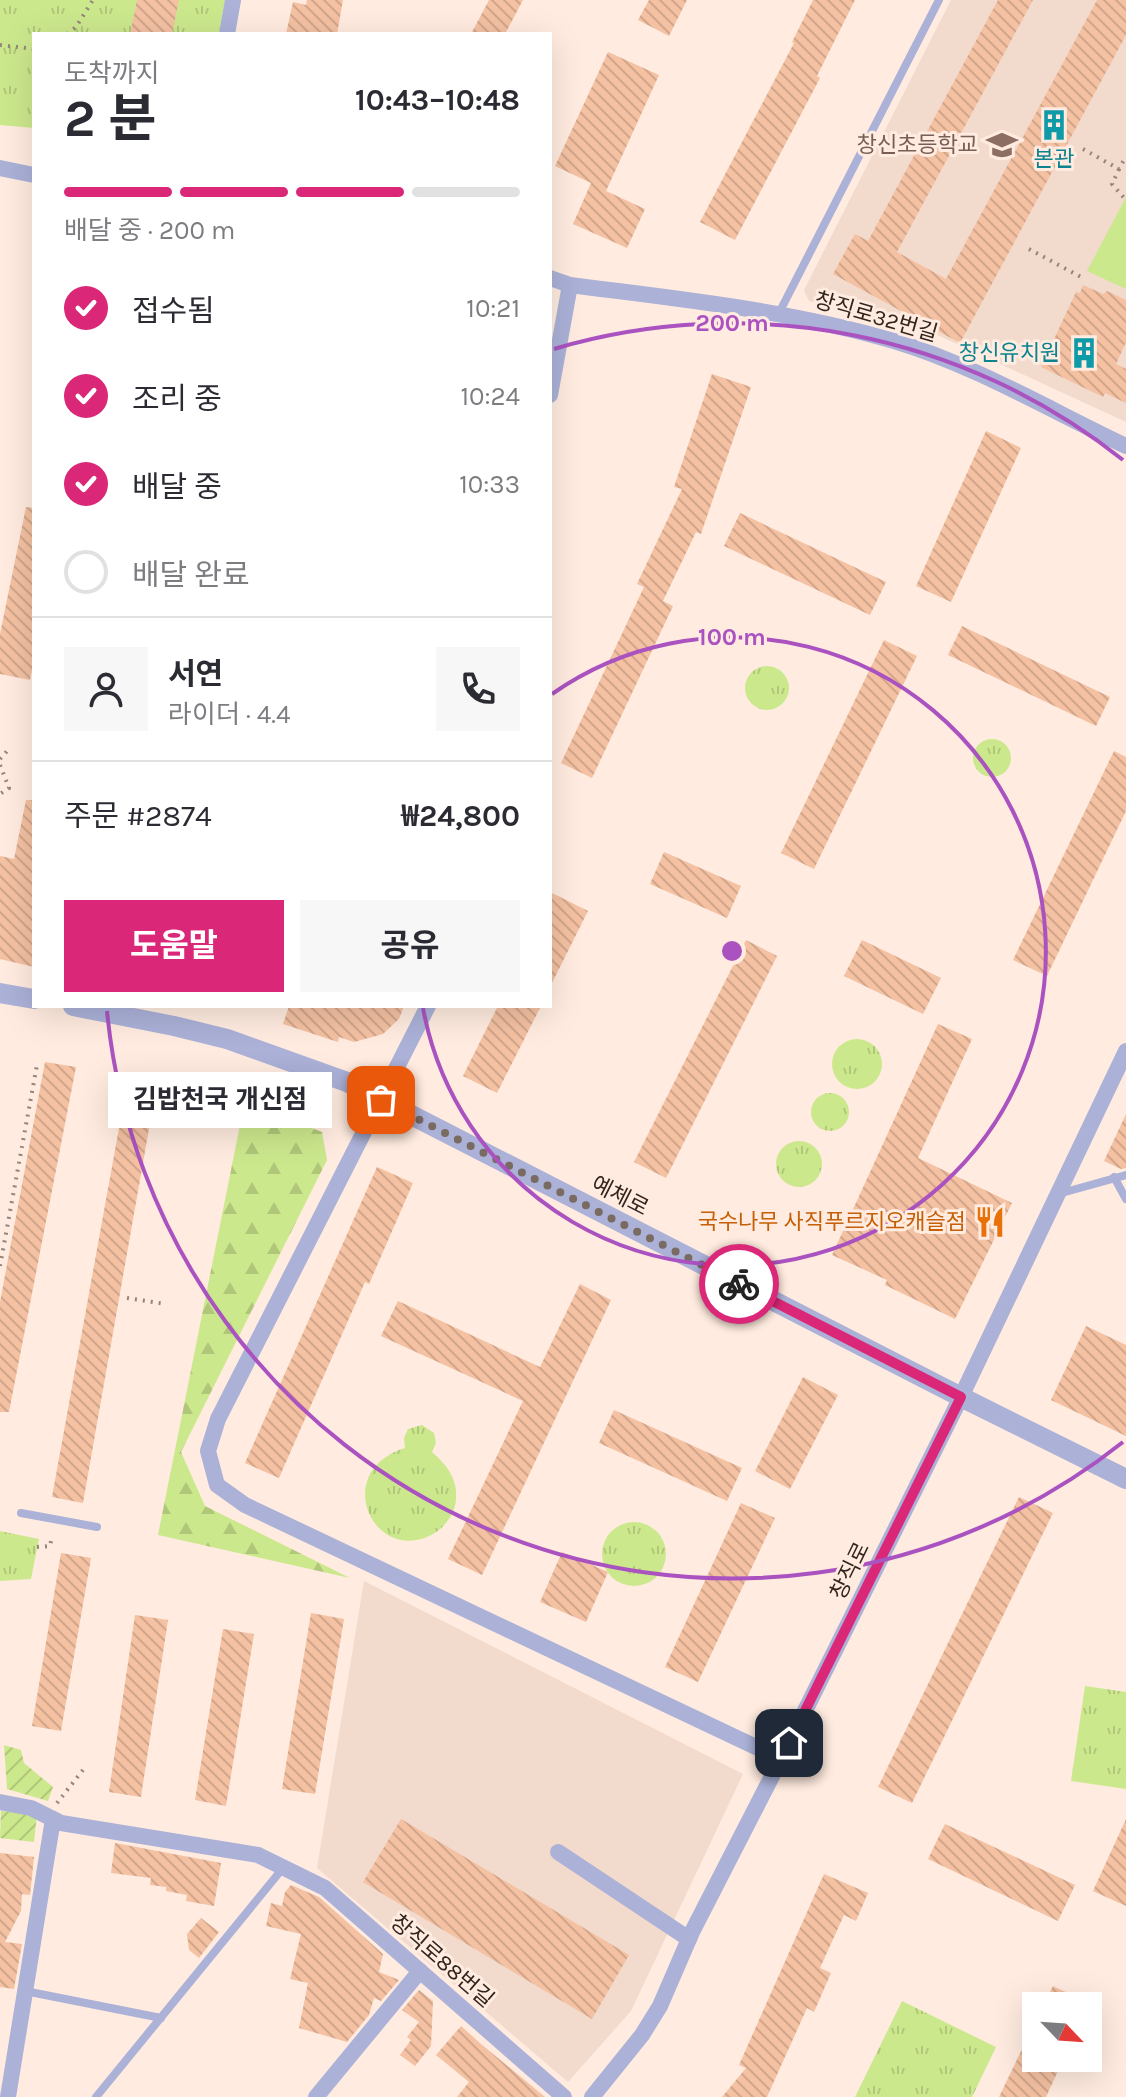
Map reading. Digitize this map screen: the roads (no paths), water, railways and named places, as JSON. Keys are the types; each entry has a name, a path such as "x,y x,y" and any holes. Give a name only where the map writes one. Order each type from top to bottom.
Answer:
{"street":[{"path":"227,32 233,0"},
{"path":"0,168 32,175"},
{"name":"창직로32번길","path":"552,279 570,285 779,313 895,341 958,365 1126,446"},
{"path":"552,384 570,285"},
{"path":"0,993 32,999"},
{"name":"예체로","path":"83,1008 227,1039 347,1082 1126,1479"},
{"path":"427,1008 218,1419 208,1451 217,1485 245,1505 781,1759"},
{"name":"창직로","path":"592,2097 642,2035 660,2006 689,1939 961,1397 1126,1051"},
{"name":"창직로88번길","path":"0,1802 31,1808 61,1823 258,1855 325,1888 564,2097"},
{"path":"8,2097 50,1818"},
{"path":"558,1852 689,1939"},
{"path":"316,2097 420,1971"}],"lane":[{"path":"779,313 939,0"},
{"path":"1058,1194 1126,1175"},
{"path":"1114,1177 1126,1199"},
{"path":"21,1513 97,1527"},
{"path":"96,2097 284,1868"},
{"path":"25,1991 161,2018"}],"place":[{"name":"본관","path":"1054,125"},
{"name":"창신초등학교","path":"1002,145"},
{"name":"창신유치원","path":"1084,353"},
{"name":"김밥천국 개신점","path":"381,1100"},
{"name":"국수나무 사직푸르지오캐슬점","path":"990,1222"}]}
